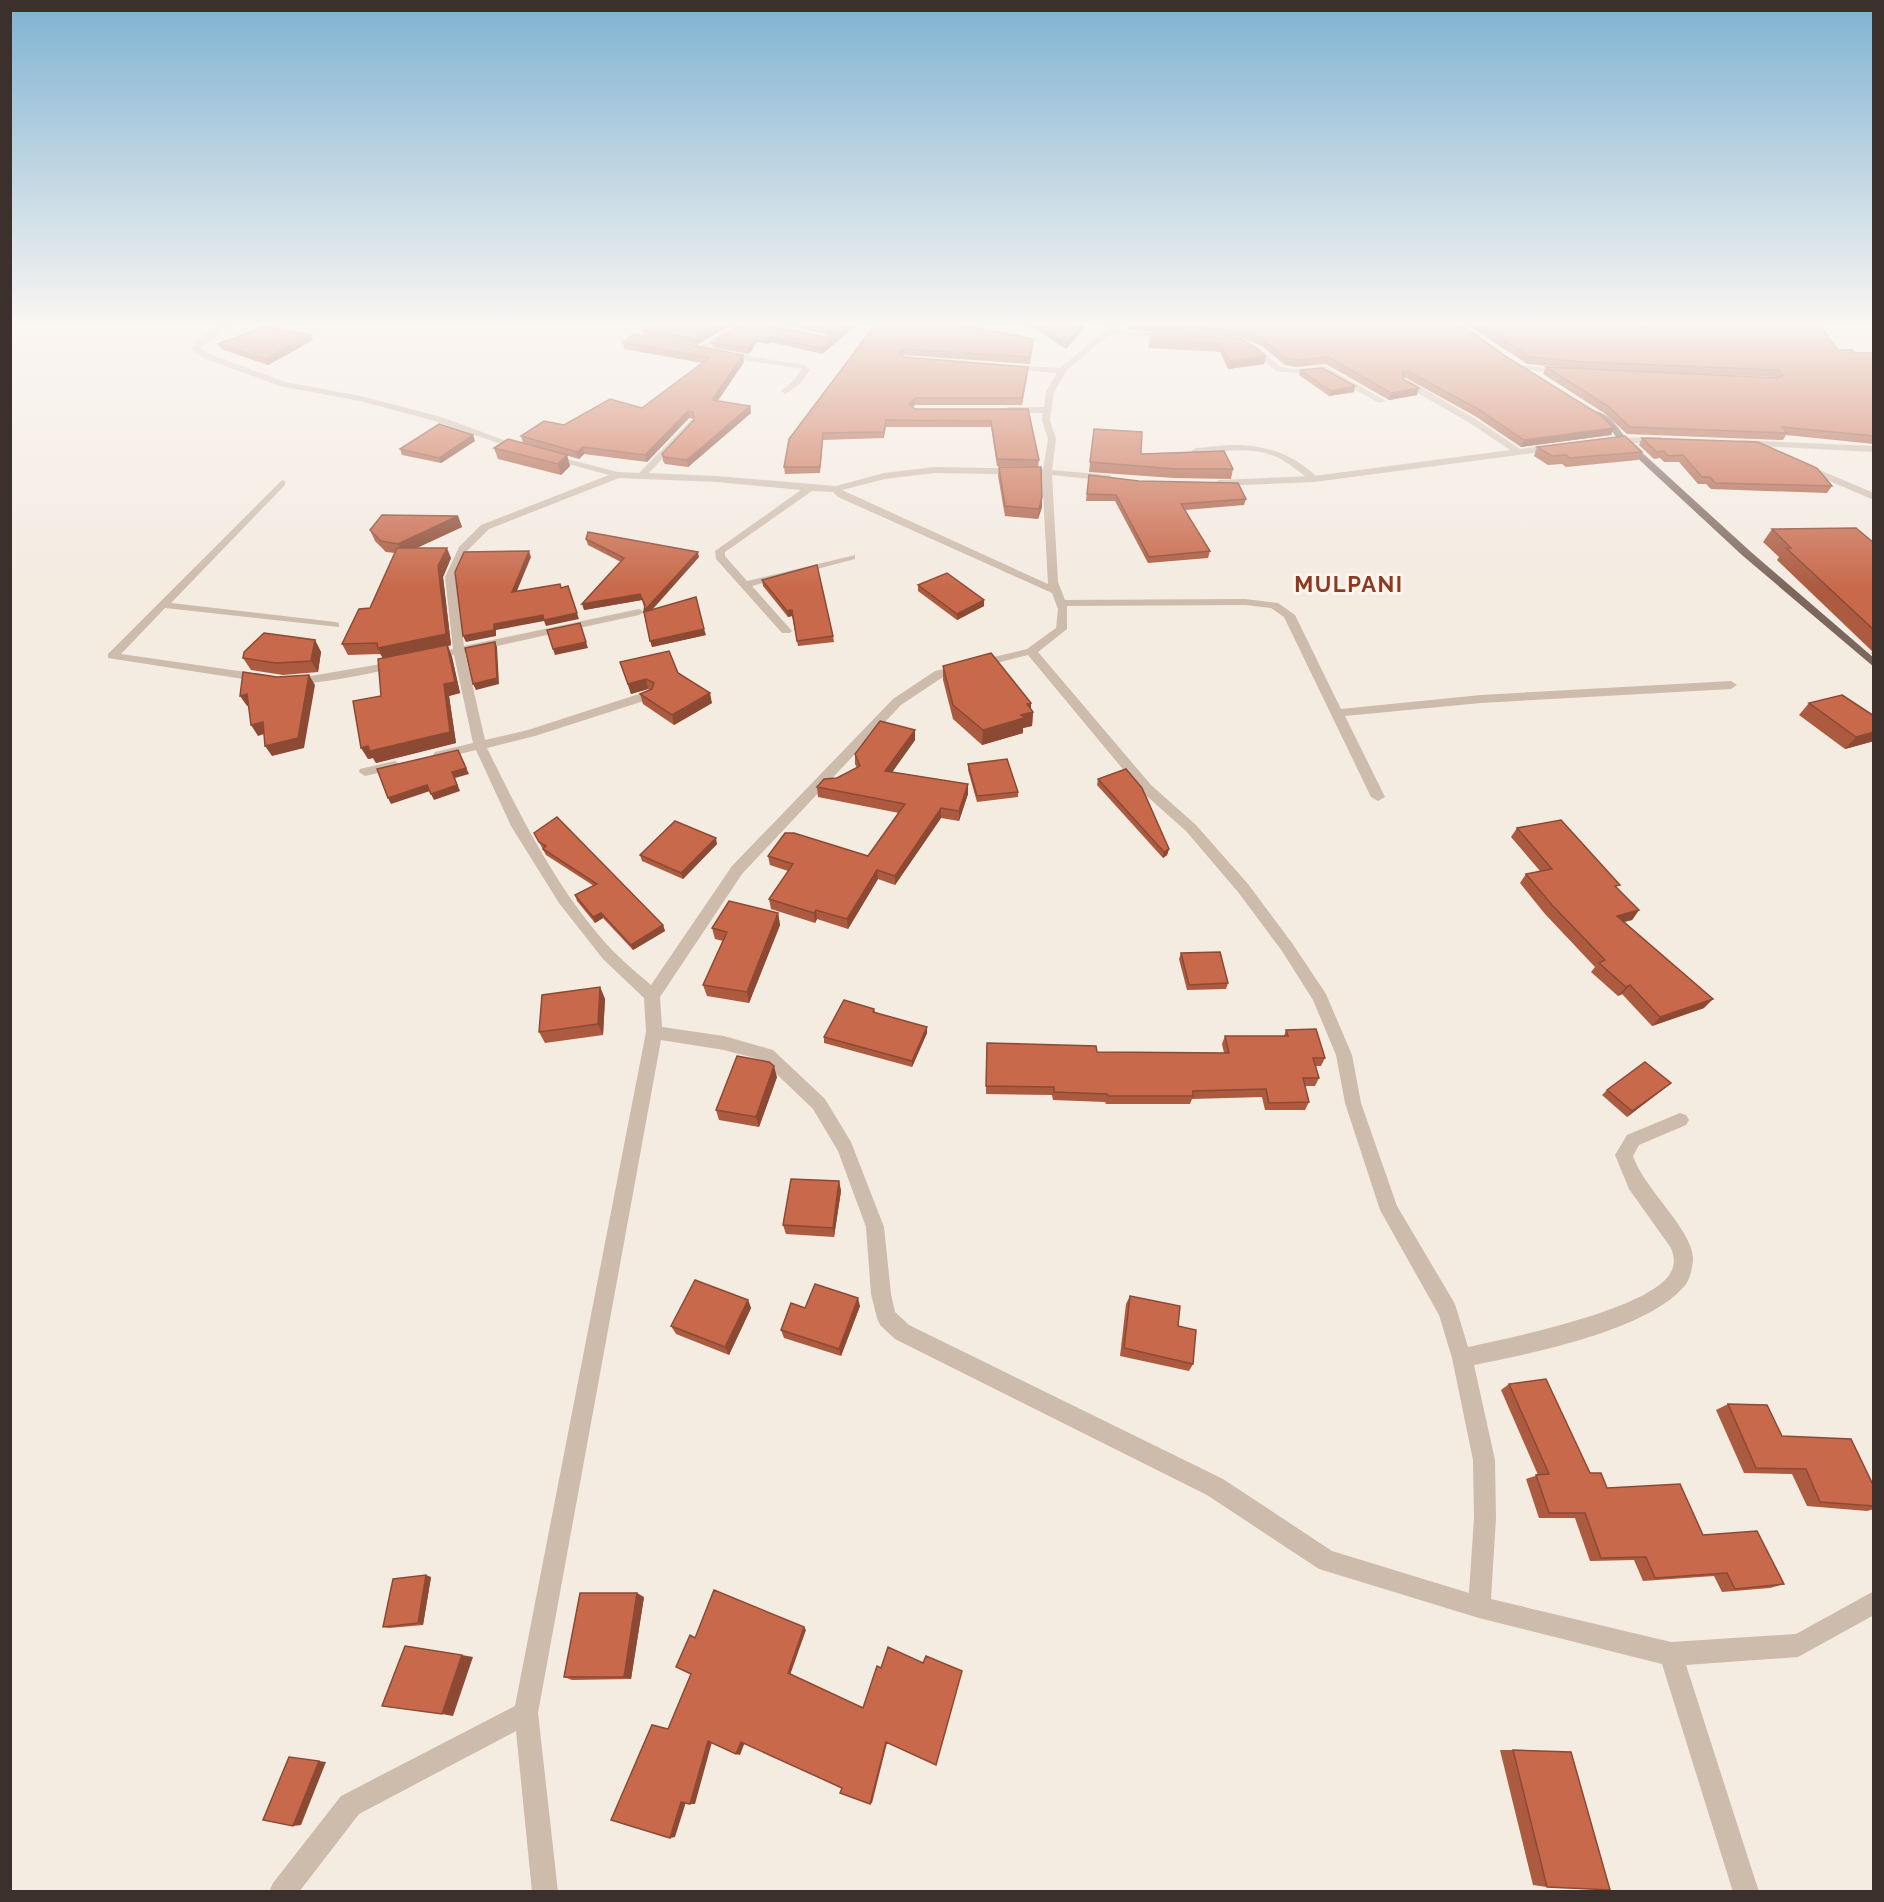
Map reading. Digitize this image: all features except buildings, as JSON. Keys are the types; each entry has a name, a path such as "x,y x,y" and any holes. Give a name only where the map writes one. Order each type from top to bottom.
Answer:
{"main road":[{"path":"1592,410 1612,425 1622,439 1747,554 1874,664"}],"street":[{"path":"402,410 528,449"},
{"path":"545,1892 526,1713 654,1032 652,996 737,870 897,702 939,674 1031,651 1062,629 1063,609 1053,582 1047,472 1052,439 1047,420 1048,410 992,410"},
{"path":"1453,410 1519,452"},
{"path":"642,476 691,423"},
{"path":"1599,442 1622,439 1668,441"},
{"path":"1737,443 1874,448"},
{"path":"1748,443 1779,456"},
{"path":"1209,483 1245,484 1314,479 1565,446"},
{"path":"1196,451 1228,447 1272,452 1285,458 1314,479"},
{"path":"539,453 618,474 717,478 810,488 836,489 906,472 934,470 1047,472 1115,479"},
{"path":"1790,460 1874,497"},
{"path":"618,474 485,527 464,549 450,578 459,651 480,746 518,825 558,891 609,955 652,996"},
{"path":"282,483 112,656 278,680 311,680 639,612"},
{"path":"786,632 720,556 720,551 810,488"},
{"path":"836,489 842,495 1059,597 1274,605 1289,615 1378,797"},
{"path":"745,585 851,557"},
{"path":"164,604 335,624"},
{"path":"1031,651 1146,788 1191,828 1243,888 1287,947 1320,998 1344,1055 1353,1104 1389,1209 1448,1311 1462,1358 1484,1460 1485,1518 1479,1607"},
{"path":"1337,712 1481,699 1731,685"},
{"path":"365,772 531,733 649,695"},
{"path":"654,1032 724,1043 767,1055 819,1104 845,1148 875,1227 881,1294 887,1318 902,1332 1215,1488 1328,1561 1479,1607 1671,1654 1798,1645 1874,1602"},
{"path":"1462,1358 1558,1337 1603,1323 1650,1301 1673,1284 1683,1269 1685,1259 1680,1247 1627,1171 1624,1155 1633,1140 1680,1120"},
{"path":"1671,1654 1746,1892"},
{"path":"282,1892 350,1805 526,1713"}],"district":[{"name":"MULPANI","path":"1349,584"}]}
